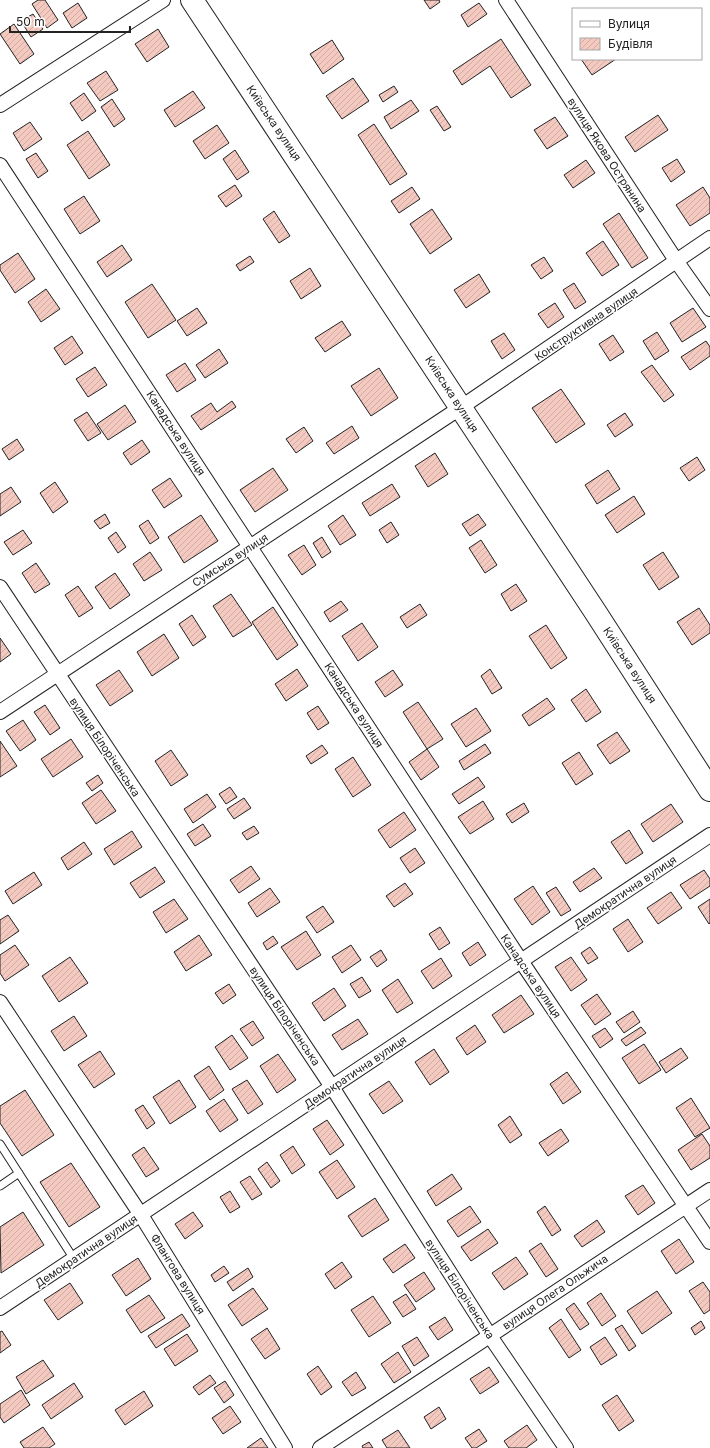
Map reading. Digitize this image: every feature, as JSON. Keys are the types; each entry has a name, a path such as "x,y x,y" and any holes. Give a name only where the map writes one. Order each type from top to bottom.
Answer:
{"highway":[{"name":"Київська вулиця","path":"192,0 596,613 710,790"}],"street":[{"path":"0,105 163,0"},
{"name":"вулиця Якова Острянина","path":"506,0 677,262 710,309"},
{"name":"Канадська вулиця","path":"0,165 521,961 710,1242"},
{"name":"Конструктивна вулиця","path":"460,408 677,262 710,238"},
{"name":"Сумська вулиця","path":"0,712 460,408"},
{"name":"вулиця Білоріченська","path":"0,587 332,1087 490,1336 566,1448"},
{"name":"Демократична вулиця","path":"0,1307 141,1215 710,835"},
{"name":"Флангова вулиця","path":"0,1002 141,1215 286,1448"},
{"name":"вулиця Олега Ольжича","path":"320,1448 710,1190"}],"lane":[{"path":"0,1144 74,1259"},
{"path":"0,1186 19,1173"}],"building":[{"path":"38,0 45,0 58,20 47,28 32,4"},
{"path":"424,0 439,0 440,2 430,9"},
{"path":"78,3 87,18 72,28 63,13"},
{"path":"479,3 487,14 468,27 461,15"},
{"path":"33,14 43,29 31,37 21,21"},
{"path":"14,24 34,54 20,64 0,34"},
{"path":"158,29 169,47 147,62 135,44"},
{"path":"501,39 531,85 511,98 490,66 462,85 453,71"},
{"path":"332,40 344,59 323,74 310,54"},
{"path":"582,60 614,60 592,75"},
{"path":"106,71 118,90 100,101 87,83"},
{"path":"353,78 369,101 342,119 326,96"},
{"path":"394,86 398,92 383,102 379,95"},
{"path":"193,91 205,108 175,127 164,110"},
{"path":"84,93 96,111 82,121 70,103"},
{"path":"112,99 125,119 114,127 101,107"},
{"path":"411,100 419,111 391,129 384,117"},
{"path":"437,106 451,127 444,131 430,110"},
{"path":"658,115 668,130 635,152 625,137"},
{"path":"555,117 568,136 547,149 534,130"},
{"path":"30,122 42,139 24,151 13,133"},
{"path":"374,124 407,174 390,185 358,135"},
{"path":"217,125 229,143 205,159 193,141"},
{"path":"88,131 110,165 89,179 67,145"},
{"path":"235,150 249,172 237,180 223,159"},
{"path":"36,153 48,171 38,178 26,159"},
{"path":"677,159 685,172 671,182 662,168"},
{"path":"586,160 595,173 573,188 564,175"},
{"path":"235,185 242,196 226,207 218,196"},
{"path":"412,187 420,199 399,213 391,201"},
{"path":"703,187 710,198 710,213 690,226 676,205"},
{"path":"84,196 100,221 80,234 64,209"},
{"path":"432,209 452,239 430,254 410,224"},
{"path":"274,211 290,236 279,243 263,219"},
{"path":"619,213 648,258 632,268 603,224"},
{"path":"603,241 619,265 602,276 586,253"},
{"path":"122,245 132,260 107,277 97,262"},
{"path":"18,253 35,279 15,293 0,270 0,265"},
{"path":"250,256 254,262 240,271 236,265"},
{"path":"544,257 553,271 541,279 531,265"},
{"path":"310,268 321,286 301,299 290,281"},
{"path":"479,274 490,292 466,308 454,290"},
{"path":"574,283 586,302 575,309 563,290"},
{"path":"152,284 176,320 148,338 125,302"},
{"path":"46,289 60,309 41,322 28,302"},
{"path":"555,303 564,317 548,328 538,314"},
{"path":"197,308 207,323 187,336 177,321"},
{"path":"693,308 706,327 682,342 670,323"},
{"path":"342,321 351,335 325,352 315,338"},
{"path":"657,332 669,351 655,360 643,341"},
{"path":"504,333 515,350 502,359 491,341"},
{"path":"613,335 624,352 610,361 599,344"},
{"path":"72,336 83,353 65,365 54,348"},
{"path":"706,341 710,347 710,356 690,370 681,357"},
{"path":"219,349 228,363 205,378 196,365"},
{"path":"185,363 196,380 177,392 166,375"},
{"path":"652,365 674,395 664,402 641,372"},
{"path":"95,367 107,385 88,397 76,379"},
{"path":"379,368 398,398 371,416 351,386"},
{"path":"561,389 585,424 556,443 532,408"},
{"path":"232,401 236,407 201,430 191,416 211,403 217,412"},
{"path":"125,405 136,422 108,440 97,424"},
{"path":"87,412 101,433 88,441 74,420"},
{"path":"625,413 633,425 615,437 607,425"},
{"path":"352,426 359,438 334,454 326,443"},
{"path":"304,427 313,441 296,453 286,439"},
{"path":"17,439 24,450 9,460 2,449"},
{"path":"142,440 150,452 131,465 123,453"},
{"path":"435,453 448,474 428,487 415,466"},
{"path":"697,457 705,470 689,481 680,468"},
{"path":"273,468 288,490 255,512 240,490"},
{"path":"608,470 620,489 597,504 585,485"},
{"path":"170,478 182,496 164,508 152,490"},
{"path":"55,482 68,502 53,513 40,493"},
{"path":"392,484 400,497 370,516 362,503"},
{"path":"11,487 21,502 0,516 0,494"},
{"path":"634,496 645,514 617,533 605,515"},
{"path":"105,514 110,523 100,529 94,521"},
{"path":"478,514 486,525 470,536 462,524"},
{"path":"201,515 218,541 184,563 168,537"},
{"path":"343,515 356,535 340,545 328,526"},
{"path":"148,520 159,538 150,544 139,526"},
{"path":"391,522 399,535 387,543 379,530"},
{"path":"23,530 32,543 13,555 4,542"},
{"path":"116,532 126,547 118,553 108,538"},
{"path":"322,537 331,552 322,558 313,543"},
{"path":"481,540 497,565 485,573 469,548"},
{"path":"304,545 316,565 302,575 288,555"},
{"path":"150,552 162,570 144,581 133,564"},
{"path":"663,552 679,577 659,590 643,565"},
{"path":"36,563 50,584 35,593 22,573"},
{"path":"115,573 130,595 110,609 95,587"},
{"path":"516,584 527,601 511,611 501,594"},
{"path":"78,586 93,608 79,617 65,595"},
{"path":"231,594 252,625 233,637 213,606"},
{"path":"341,601 348,610 330,622 324,612"},
{"path":"420,604 427,615 407,628 400,617"},
{"path":"273,607 298,645 277,660 252,622"},
{"path":"699,608 710,625 710,633 692,645 677,622"},
{"path":"192,615 206,637 193,646 179,624"},
{"path":"362,623 378,647 358,661 342,636"},
{"path":"546,625 567,658 551,669 529,636"},
{"path":"164,634 179,658 152,676 137,652"},
{"path":"0,638 11,654 0,662"},
{"path":"297,669 308,686 286,701 275,684"},
{"path":"490,669 502,688 492,694 481,676"},
{"path":"119,670 133,691 110,706 96,685"},
{"path":"393,670 403,685 385,697 375,682"},
{"path":"586,689 601,712 586,722 571,700"},
{"path":"547,698 555,709 529,726 522,715"},
{"path":"418,702 443,739 427,749 403,712"},
{"path":"45,705 60,728 50,735 34,712"},
{"path":"318,706 329,723 318,730 307,713"},
{"path":"476,708 491,731 466,747 451,724"},
{"path":"23,720 36,740 20,751 6,731"},
{"path":"617,732 630,751 610,764 597,745"},
{"path":"71,739 83,757 53,777 41,759"},
{"path":"0,741 17,766 0,777"},
{"path":"485,744 491,753 464,770 459,761"},
{"path":"322,745 328,753 311,764 306,756"},
{"path":"427,749 439,767 421,780 409,762"},
{"path":"171,750 188,775 171,786 155,761"},
{"path":"579,752 593,774 576,785 562,763"},
{"path":"353,757 371,785 353,797 335,769"},
{"path":"98,775 103,783 92,791 86,783"},
{"path":"478,777 485,787 459,804 452,794"},
{"path":"230,787 237,797 226,804 219,794"},
{"path":"101,790 116,811 96,824 82,803"},
{"path":"207,794 216,807 193,823 184,809"},
{"path":"244,798 251,808 234,819 227,809"},
{"path":"483,801 494,819 470,834 458,817"},
{"path":"524,803 529,812 512,823 506,814"},
{"path":"671,804 683,822 653,842 641,824"},
{"path":"404,812 416,830 390,848 378,830"},
{"path":"203,824 211,836 195,846 187,834"},
{"path":"254,826 259,833 247,840 242,833"},
{"path":"629,830 643,853 626,864 611,842"},
{"path":"132,831 142,847 114,865 104,849"},
{"path":"84,842 92,854 68,870 61,858"},
{"path":"415,848 425,863 410,873 400,858"},
{"path":"251,866 260,879 239,893 230,880"},
{"path":"155,867 165,882 140,898 130,883"},
{"path":"594,868 602,878 580,892 573,882"},
{"path":"704,870 710,879 710,886 690,899 680,885"},
{"path":"34,872 42,885 13,904 5,891"},
{"path":"405,883 413,894 394,907 386,896"},
{"path":"533,886 550,912 532,925 514,899"},
{"path":"556,887 571,910 561,916 546,893"},
{"path":"270,888 280,902 257,917 248,903"},
{"path":"671,892 682,908 658,924 647,908"},
{"path":"174,899 188,919 166,933 153,912"},
{"path":"710,899 710,923 709,924 698,907"},
{"path":"323,906 334,922 317,933 306,917"},
{"path":"8,915 19,931 0,944 0,920"},
{"path":"628,919 643,942 628,952 613,929"},
{"path":"440,927 450,943 439,950 429,934"},
{"path":"306,931 321,955 297,970 281,947"},
{"path":"199,935 212,955 186,971 174,952"},
{"path":"273,936 278,943 267,950 263,943"},
{"path":"478,942 486,955 470,966 462,953"},
{"path":"15,945 29,965 5,981 0,973 0,955"},
{"path":"351,945 361,960 342,973 332,957"},
{"path":"590,947 598,958 588,964 581,953"},
{"path":"381,950 387,960 377,967 370,957"},
{"path":"70,957 88,983 59,1002 42,976"},
{"path":"571,957 587,980 571,991 555,967"},
{"path":"441,958 452,976 433,989 421,971"},
{"path":"362,977 371,991 359,998 350,984"},
{"path":"398,979 413,1003 397,1013 382,990"},
{"path":"229,984 236,995 223,1004 215,993"},
{"path":"334,988 346,1006 324,1021 312,1003"},
{"path":"597,994 611,1014 595,1025 581,1005"},
{"path":"521,995 534,1014 504,1033 492,1015"},
{"path":"633,1011 640,1022 624,1033 616,1022"},
{"path":"74,1016 87,1036 64,1051 51,1031"},
{"path":"358,1019 368,1034 342,1050 332,1035"},
{"path":"253,1021 264,1038 252,1046 240,1029"},
{"path":"475,1025 486,1042 467,1055 456,1038"},
{"path":"641,1027 646,1033 626,1046 621,1040"},
{"path":"605,1028 613,1039 600,1048 592,1036"},
{"path":"232,1035 248,1058 230,1070 215,1047"},
{"path":"644,1044 661,1070 639,1084 622,1058"},
{"path":"681,1048 688,1058 666,1073 659,1062"},
{"path":"434,1049 449,1072 430,1085 415,1062"},
{"path":"100,1051 115,1074 94,1088 78,1065"},
{"path":"278,1054 296,1080 277,1093 260,1066"},
{"path":"209,1066 224,1090 210,1100 194,1076"},
{"path":"567,1072 581,1092 563,1104 550,1084"},
{"path":"179,1080 196,1107 170,1124 153,1097"},
{"path":"247,1080 263,1104 248,1114 232,1089"},
{"path":"389,1081 403,1101 383,1114 369,1094"},
{"path":"25,1090 54,1135 22,1156 0,1123 0,1106"},
{"path":"691,1098 710,1128 695,1137 676,1108"},
{"path":"224,1099 238,1120 220,1132 206,1111"},
{"path":"143,1105 155,1123 147,1129 135,1110"},
{"path":"510,1116 522,1135 510,1143 498,1125"},
{"path":"327,1120 344,1145 330,1155 313,1129"},
{"path":"561,1129 569,1141 548,1156 539,1143"},
{"path":"702,1134 710,1146 710,1158 691,1170 678,1150"},
{"path":"293,1146 305,1165 292,1174 280,1155"},
{"path":"144,1147 159,1169 146,1177 132,1155"},
{"path":"337,1160 355,1187 337,1199 319,1172"},
{"path":"267,1162 280,1181 271,1188 258,1169"},
{"path":"71,1163 100,1207 69,1227 40,1182"},
{"path":"452,1174 462,1189 436,1206 427,1191"},
{"path":"250,1176 262,1194 252,1200 240,1182"},
{"path":"643,1185 655,1203 638,1215 625,1196"},
{"path":"230,1191 240,1207 230,1213 220,1197"},
{"path":"375,1198 389,1220 362,1237 348,1216"},
{"path":"470,1206 481,1222 458,1237 447,1221"},
{"path":"545,1206 561,1230 552,1236 537,1212"},
{"path":"23,1212 44,1245 1,1273 0,1227"},
{"path":"193,1212 203,1226 185,1239 175,1224"},
{"path":"597,1220 605,1232 582,1247 574,1236"},
{"path":"488,1229 498,1243 471,1261 461,1247"},
{"path":"679,1239 694,1262 676,1274 661,1251"},
{"path":"541,1243 558,1269 546,1277 529,1251"},
{"path":"405,1244 415,1258 393,1273 383,1259"},
{"path":"516,1257 528,1274 504,1290 492,1273"},
{"path":"138,1258 151,1279 126,1296 112,1275"},
{"path":"342,1262 352,1277 335,1289 325,1274"},
{"path":"224,1266 229,1273 215,1282 211,1275"},
{"path":"248,1268 253,1277 233,1291 227,1282"},
{"path":"424,1272 435,1289 416,1302 404,1285"},
{"path":"703,1282 710,1292 710,1310 704,1314 689,1291"},
{"path":"70,1283 83,1303 58,1320 44,1300"},
{"path":"253,1288 268,1309 242,1326 228,1305"},
{"path":"657,1291 672,1313 642,1334 627,1311"},
{"path":"601,1293 616,1316 602,1326 587,1303"},
{"path":"406,1294 416,1309 403,1317 393,1302"},
{"path":"149,1295 165,1318 141,1333 126,1310"},
{"path":"373,1296 391,1323 369,1337 351,1310"},
{"path":"574,1303 589,1324 580,1330 566,1309"},
{"path":"182,1314 190,1326 156,1348 148,1336"},
{"path":"445,1317 453,1330 438,1340 429,1327"},
{"path":"561,1319 581,1350 569,1358 549,1328"},
{"path":"701,1321 705,1328 695,1335 691,1328"},
{"path":"622,1325 636,1346 629,1351 615,1329"},
{"path":"267,1328 280,1349 265,1359 251,1339"},
{"path":"2,1331 11,1345 0,1353 0,1332"},
{"path":"187,1334 198,1351 175,1366 164,1349"},
{"path":"417,1337 429,1356 414,1366 402,1346"},
{"path":"605,1337 617,1355 601,1365 590,1347"},
{"path":"398,1352 411,1372 394,1383 381,1364"},
{"path":"43,1360 54,1376 26,1394 16,1377"},
{"path":"318,1366 332,1387 321,1395 307,1374"},
{"path":"489,1367 499,1382 480,1394 470,1379"},
{"path":"356,1372 366,1388 352,1396 342,1382"},
{"path":"210,1375 216,1383 199,1395 193,1387"},
{"path":"225,1381 234,1395 224,1403 214,1388"},
{"path":"74,1383 83,1397 51,1419 42,1405"},
{"path":"21,1390 30,1405 4,1423 0,1417 0,1404"},
{"path":"144,1391 153,1406 125,1425 115,1410"},
{"path":"617,1395 634,1421 619,1431 602,1405"},
{"path":"230,1406 241,1422 223,1434 212,1418"},
{"path":"439,1407 446,1419 431,1429 424,1417"},
{"path":"527,1425 537,1440 526,1448 509,1448 504,1441"},
{"path":"43,1427 55,1444 49,1448 24,1448 20,1442"},
{"path":"479,1429 487,1441 476,1448 472,1448 465,1438"},
{"path":"398,1430 410,1448 387,1448 382,1440"},
{"path":"261,1438 268,1448 247,1448"},
{"path":"369,1442 373,1448 363,1448 362,1446"}]}
